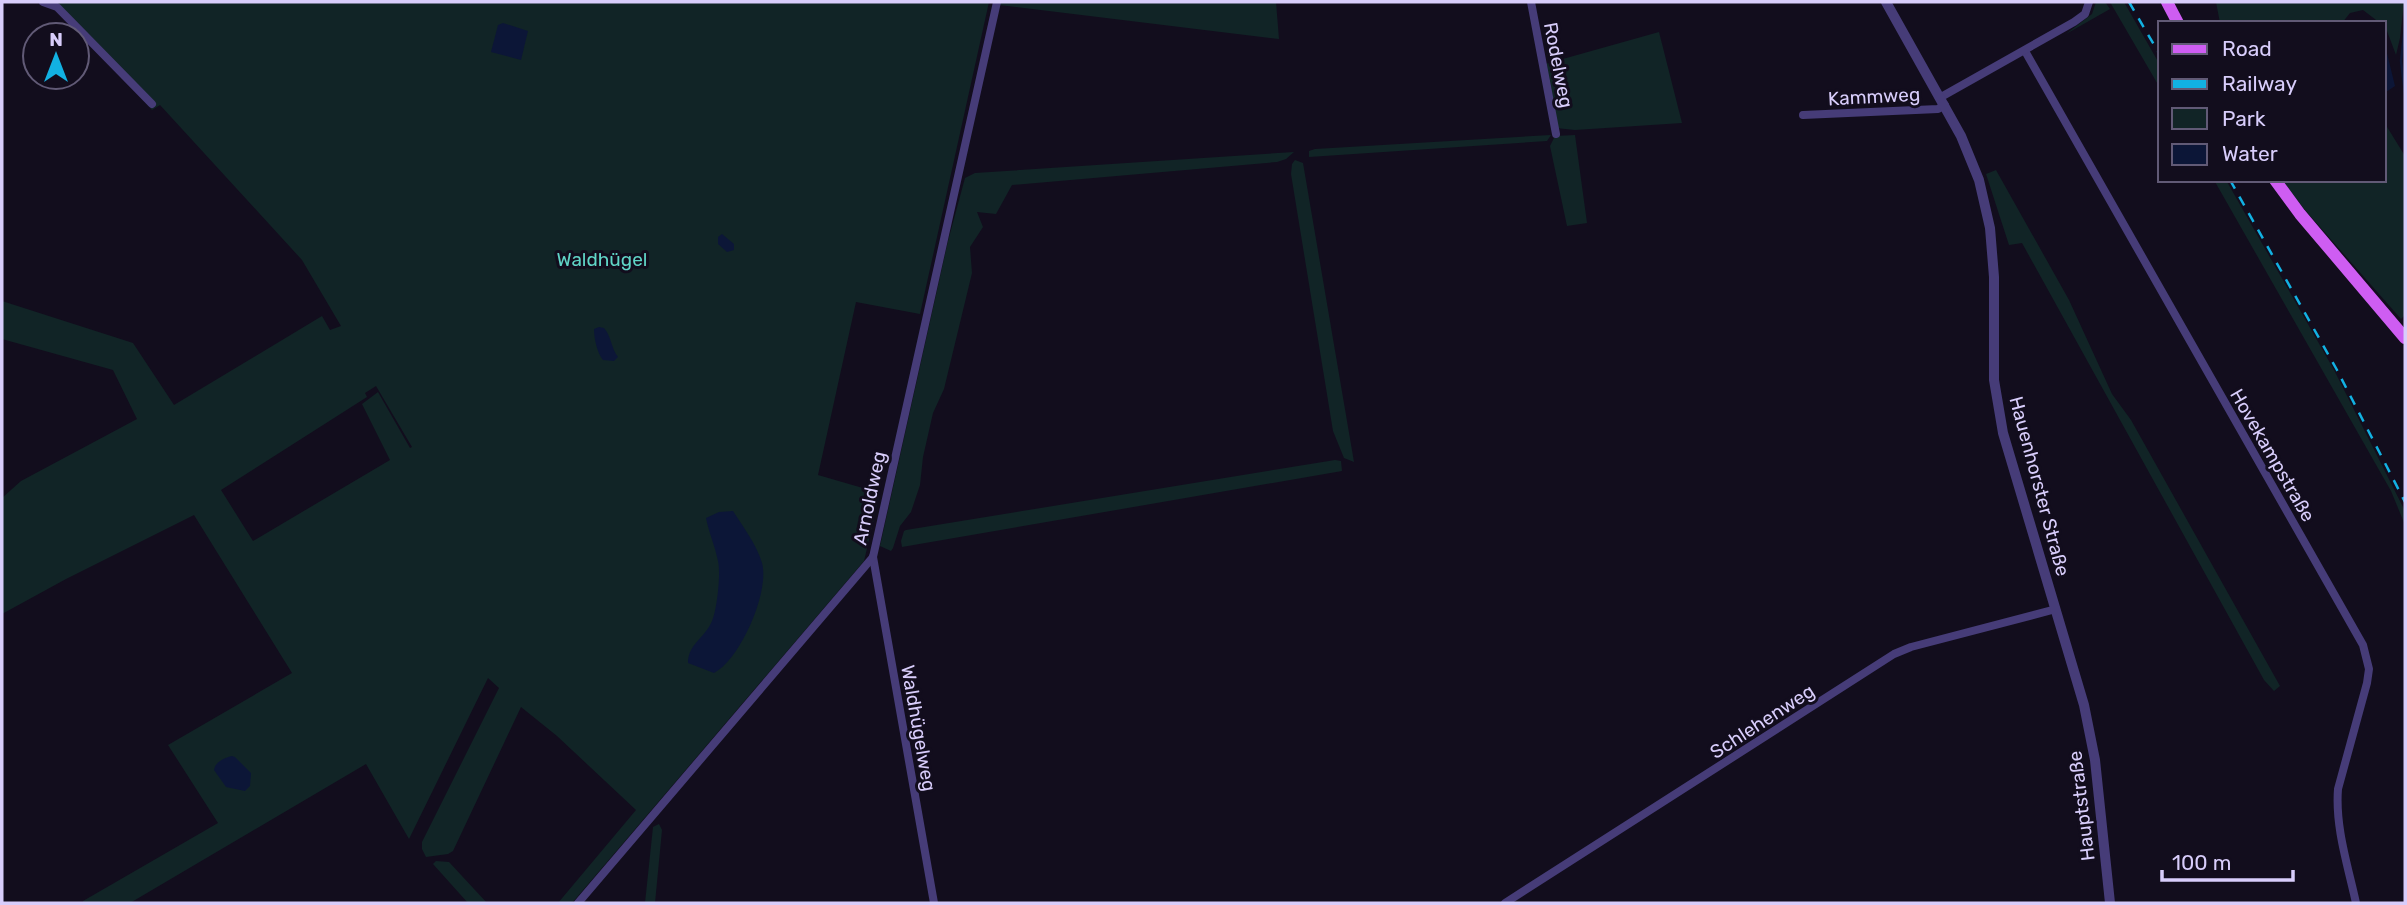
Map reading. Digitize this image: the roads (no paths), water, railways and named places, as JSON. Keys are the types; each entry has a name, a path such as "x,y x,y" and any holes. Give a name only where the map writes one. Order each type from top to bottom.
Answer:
{"main road":[{"path":"2166,2 2177,21"},
{"path":"2276,182 2300,214 2405,338"}],"street":[{"path":"43,2 57,7 152,104"},
{"name":"Arnoldweg","path":"578,903 873,557 997,2"},
{"name":"Rodelweg","path":"1531,2 1556,134"},
{"name":"Hauenhorster Straße","path":"1886,2 1943,101 1979,180 1987,216 1994,277 1994,380 2003,433 2084,705"},
{"path":"1943,101 2080,18 2088,9 2089,2"},
{"name":"Hovekampstraße","path":"2025,51 2363,645 2369,669 2367,683 2338,789 2337,803 2356,903"},
{"name":"Kammweg","path":"1803,116 1938,109 1943,101"},
{"name":"Waldhügelweg","path":"873,557 934,903"},
{"name":"Schlehenweg","path":"1505,903 1894,654 1911,646 2056,609"},
{"name":"Hauptstraße","path":"2084,705 2095,760 2110,903"}],"water":[{"path":"503,23 528,31 521,60 491,52 498,25"},
{"path":"2386,49 2395,86 2386,92"},
{"path":"722,234 734,244 734,250 727,252 718,244 718,237"},
{"path":"604,328 608,334 618,357 614,361 603,360 599,353 594,329"},
{"path":"733,511 762,563 762,591 743,640 724,666 714,673 688,663 691,651 712,621 717,600 719,567 706,518 719,512"},
{"path":"232,756 251,773 250,786 245,791 226,787 214,770 220,761"}],"waterway":[{"path":"2405,26 2401,61 2405,93"}],"railway":[{"path":"2129,2 2158,52"},
{"path":"2231,182 2337,370 2405,502"}],"park label":[{"name":"Waldhügel","path":"602,259"}]}
